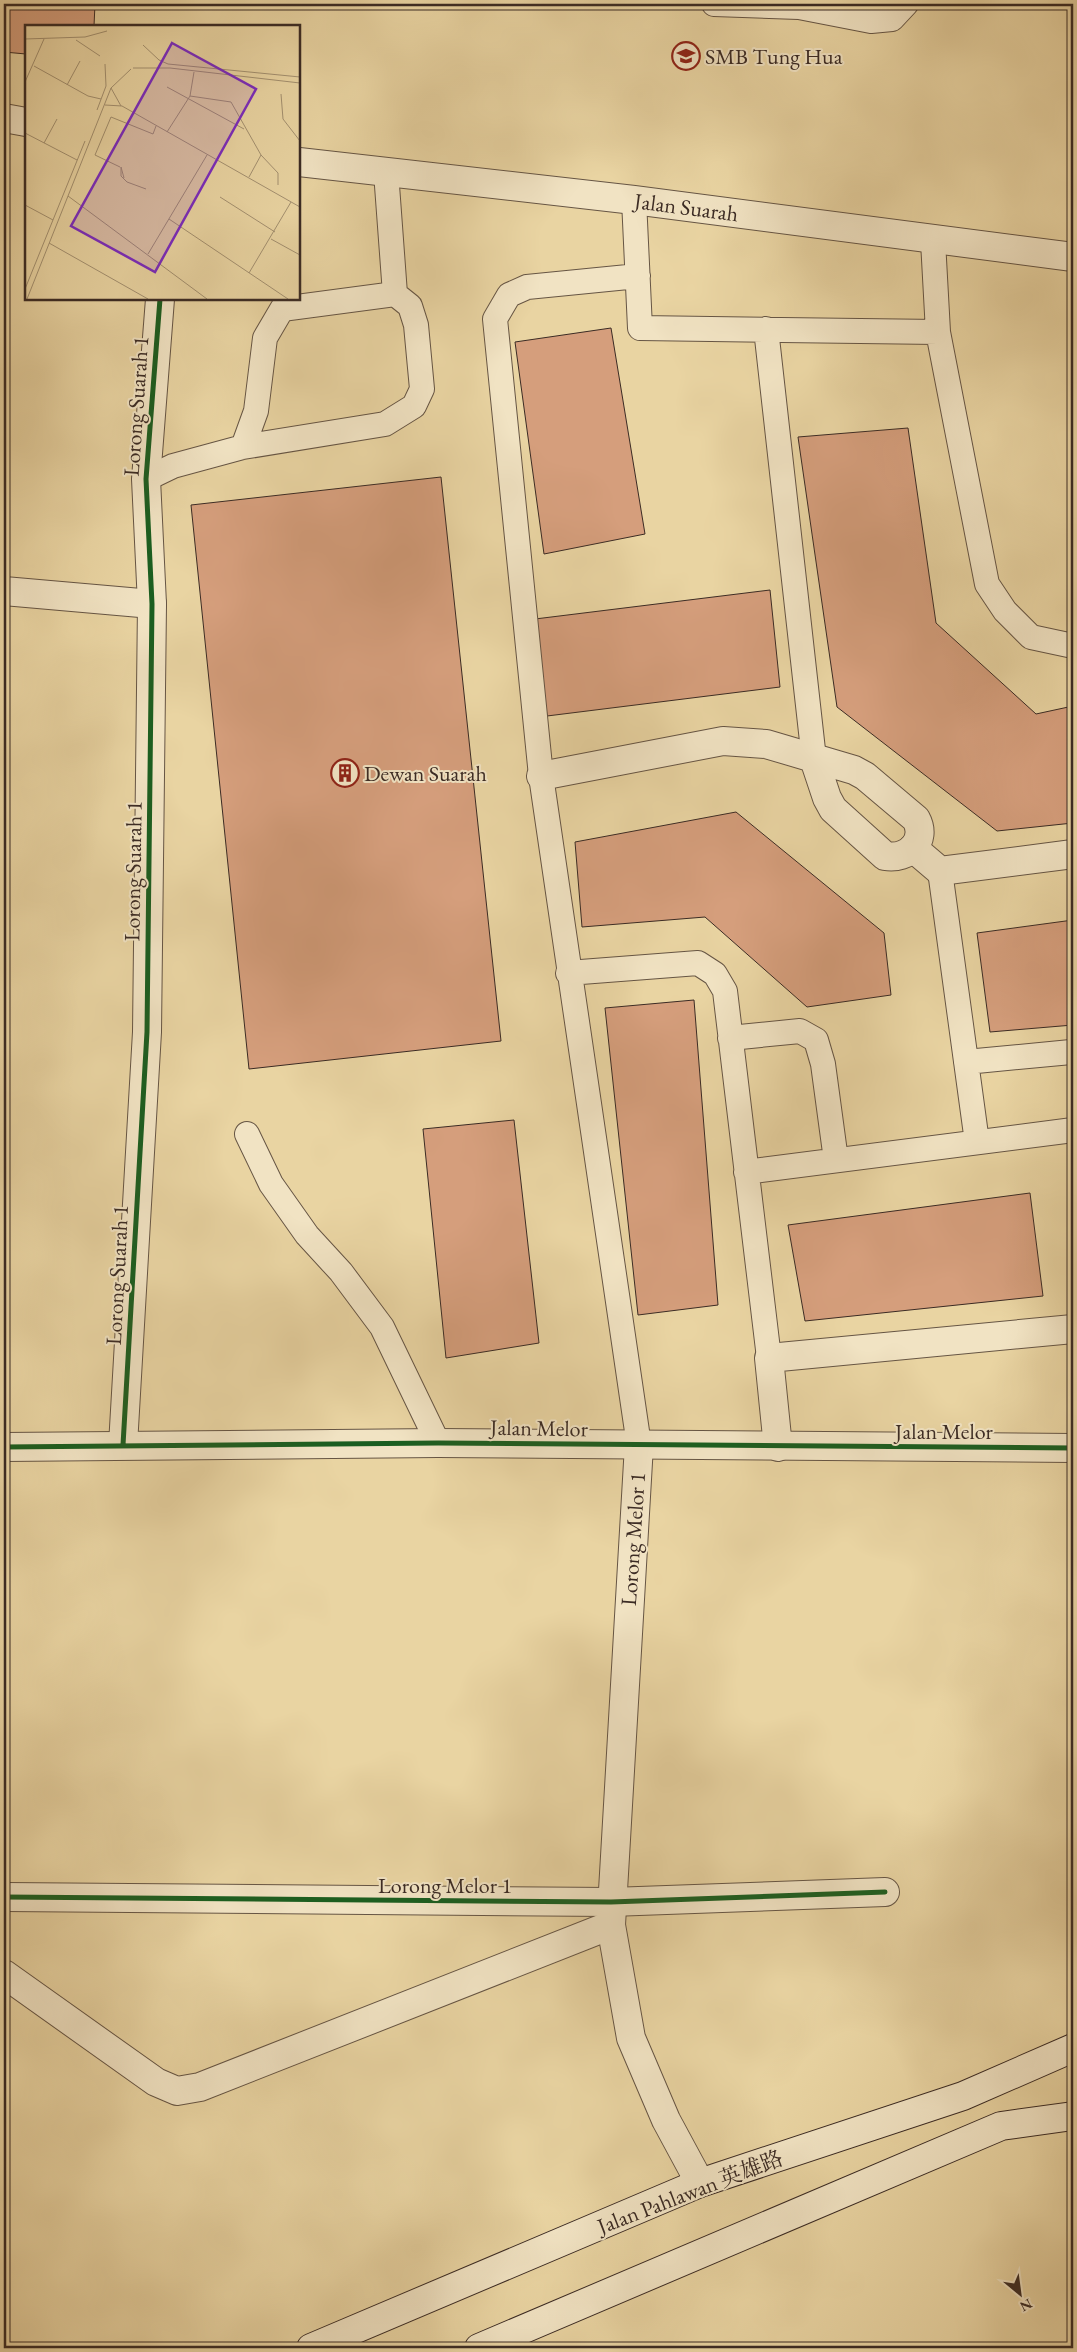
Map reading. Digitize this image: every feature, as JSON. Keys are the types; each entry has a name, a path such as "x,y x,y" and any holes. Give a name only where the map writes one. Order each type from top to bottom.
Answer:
{"street":[{"path":"4,118 25,122"},
{"name":"Jalan Suarah","path":"300,162 634,200 934,241 1073,257"},
{"name":"Lorong Suarah 1","path":"123,1444 147,1032 152,604 146,479 160,300"},
{"path":"4,591 152,604"},
{"path":"541,776 724,740 766,744 854,770 865,776 916,819 920,828 917,844 902,857 885,856 833,809 827,798 814,759"},
{"path":"913,848 940,871 1073,854"},
{"path":"778,1447 768,1358 1073,1329"},
{"name":"Jalan Melor","path":"4,1447 123,1444 438,1443 1073,1448"},
{"name":"Lorong Melor 1","path":"639,1445 611,1914 631,2038 666,2120 700,2183"},
{"name":"Lorong Melor 1","path":"4,1897 611,1914 885,1892"},
{"name":"Lorong Melor 1","path":"4,1974 156,2082 177,2091 200,2087 611,1914"},
{"name":"Jalan Pahlawan 英雄路","path":"311,2348 700,2183 964,2096 1073,2048"},
{"path":"479,2348 1001,2126 1073,2116"}],"lane":[{"path":"714,4 800,6 871,21 892,19 906,4"},
{"path":"386,172 395,294"},
{"path":"634,200 640,328 938,332"},
{"path":"934,241 938,332 987,584 1005,611 1030,637 1073,646"},
{"path":"638,276 527,287 509,295 495,319 541,776 568,973 639,1445"},
{"path":"146,479 173,466 243,447 385,424 414,406 422,389 416,325 410,306 395,294 282,309 265,338 256,411 243,447"},
{"path":"766,329 814,759"},
{"path":"940,871 977,1142"},
{"path":"568,973 698,963 715,974 725,991 768,1358"},
{"path":"730,1038 800,1031 816,1040 823,1064 836,1160"},
{"path":"966,1062 1072,1052 1073,1054"},
{"path":"746,1172 1073,1130"},
{"path":"247,1134 271,1184 307,1235 341,1272 382,1327 438,1443"}],"building":[{"path":"4,4 95,4 94,25 25,25 25,54 4,52"},
{"path":"611,328 645,534 544,554 515,342"},
{"path":"908,428 936,623 1036,714 1073,706 1073,823 997,831 837,707 798,437"},
{"name":"Dewan Suarah","path":"441,477 501,1041 249,1069 191,505"},
{"path":"770,590 780,687 547,716 535,619"},
{"path":"736,812 884,933 891,995 807,1007 705,917 582,927 575,842"},
{"path":"1073,920 1073,1025 990,1032 977,933"},
{"path":"694,1000 718,1305 638,1315 605,1008"},
{"path":"514,1120 539,1343 446,1358 423,1129"},
{"path":"1030,1193 1043,1296 805,1321 788,1225"}],"cycle path":[{"path":"123,1445 147,1032 152,604 146,479 160,300"},
{"path":"4,1447 438,1443 1073,1448"},
{"path":"4,1897 611,1902 885,1892"}],"place":[{"name":"SMB Tung Hua","path":"686,56"},
{"name":"Dewan Suarah","path":"345,773"}]}
